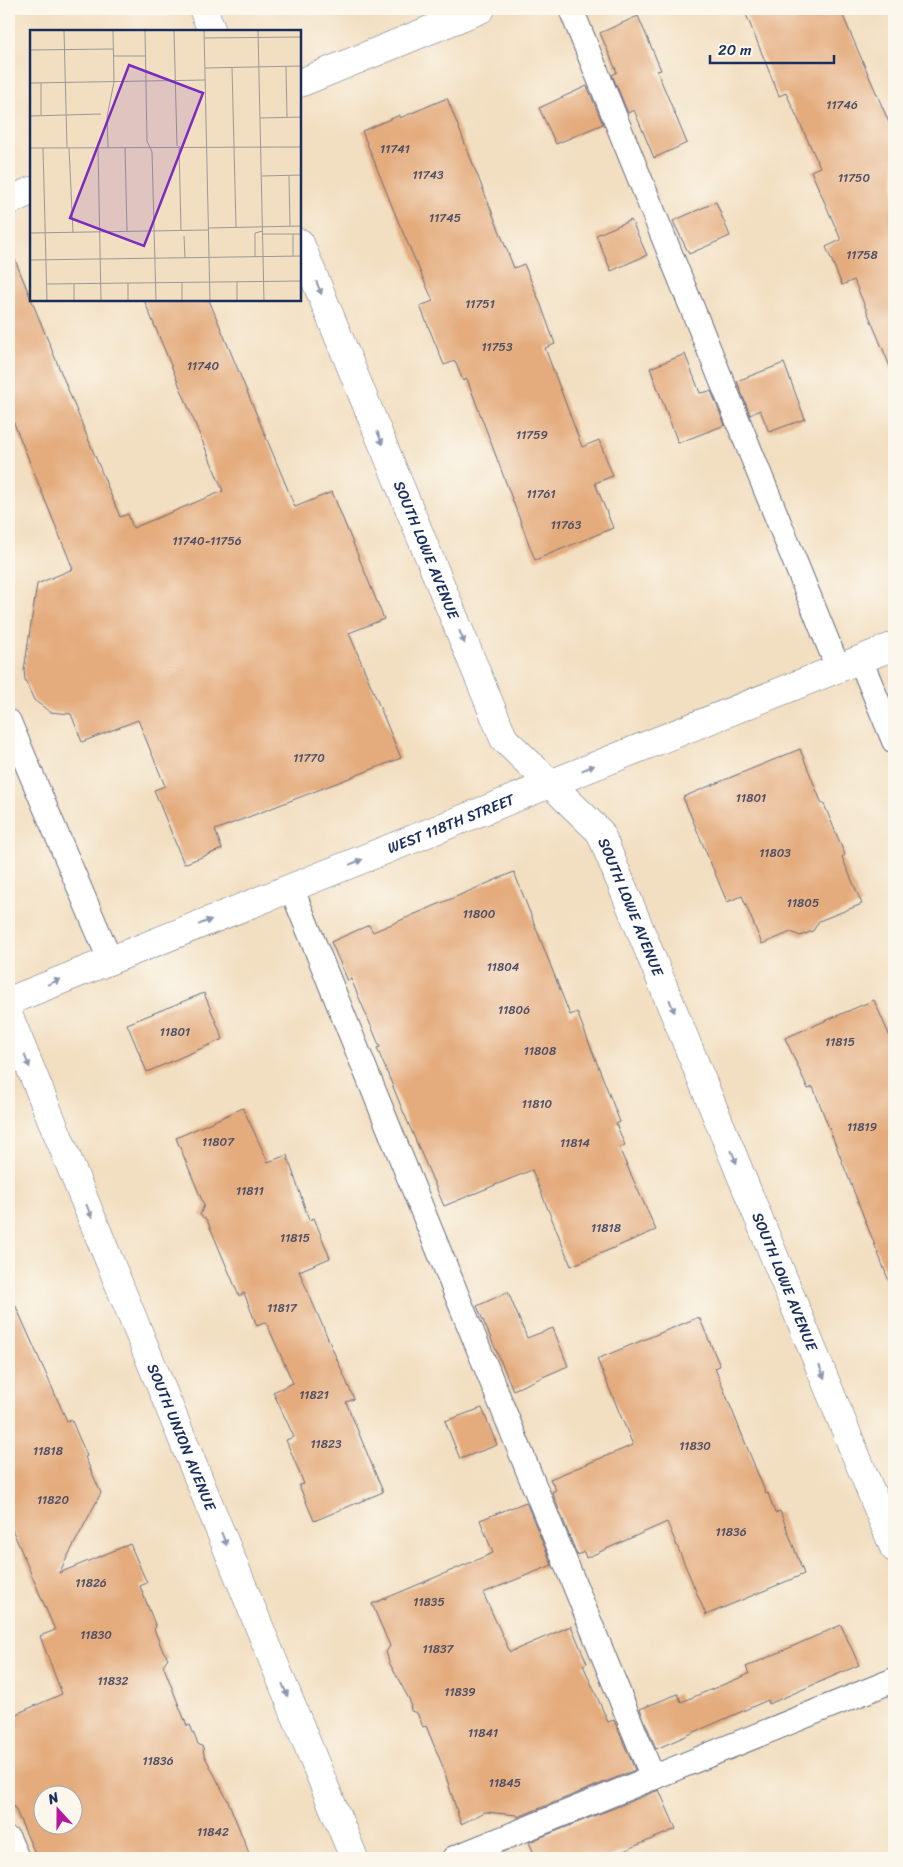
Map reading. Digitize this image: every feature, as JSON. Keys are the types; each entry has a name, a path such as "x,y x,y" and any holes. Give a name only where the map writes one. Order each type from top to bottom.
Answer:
{"street":[{"path":"203,9 212,30"},
{"path":"301,83 481,9"},
{"path":"9,200 30,191"},
{"name":"SOUTH LOWE AVENUE","path":"301,245 504,739 600,832 894,1548"},
{"name":"WEST 118TH STREET","path":"9,1001 894,646"},
{"name":"SOUTH UNION AVENUE","path":"9,1016 354,1858"}],"lane":[{"path":"571,9 849,664 894,741"},
{"path":"9,722 110,960"},
{"path":"292,887 653,1778"},
{"path":"454,1858 894,1680"},
{"path":"9,1840 16,1858"}],"building":[{"path":"744,9 840,9 894,134 894,376 854,280 842,285 826,247 841,240 811,171 820,167 786,93 779,96"},
{"path":"638,16 661,70 657,71 687,143 654,158 634,110 628,113 612,75 617,72 600,33"},
{"path":"587,86 603,124 556,144 539,108"},
{"path":"447,98 514,268 524,264 541,305 555,344 545,348 582,447 599,440 613,476 595,483 613,528 535,560 467,379 463,381 455,361 444,365 420,306 433,301 362,131 400,115 400,118"},
{"path":"716,202 730,236 689,254 673,221"},
{"path":"631,220 647,255 611,271 596,235"},
{"path":"9,245 30,296 30,301 32,301 120,517 128,514 133,528 223,491 144,301 209,301 295,507 332,492 384,619 349,633 401,758 215,830 222,849 184,864 154,790 165,786 138,720 82,742 71,714 50,712 34,700 25,680 24,670 37,584 73,569 9,411"},
{"path":"685,354 700,393 711,391 725,425 678,443 650,368"},
{"path":"784,363 805,419 769,432 760,410 750,415 737,381"},
{"path":"800,749 845,855 842,857 862,904 819,921 813,931 800,936 791,932 762,944 742,896 727,902 683,797"},
{"path":"514,872 570,1015 577,1012 620,1122 616,1124 625,1145 619,1148 656,1230 571,1266 532,1170 444,1206 377,1048 380,1047 351,979 348,981 331,942 369,925 373,932"},
{"path":"204,993 223,1039 147,1072 127,1024"},
{"path":"874,1000 894,1046 894,1289 892,1289 813,1087 808,1089 785,1038"},
{"path":"243,1108 268,1162 287,1155 309,1220 314,1218 330,1258 299,1271 354,1399 346,1402 383,1492 314,1521 299,1485 304,1484 286,1440 294,1437 273,1392 293,1383 266,1322 257,1326 244,1293 239,1296 207,1220 200,1215 204,1205 176,1138"},
{"path":"9,1291 67,1421 71,1419 101,1493 59,1573 130,1544 147,1583 140,1586 156,1627 154,1629 168,1658 163,1665 187,1726 190,1725 198,1744 203,1747 204,1755 228,1801 251,1858 37,1858 9,1795 9,1717 62,1694 40,1636 55,1630 9,1522"},
{"path":"508,1292 527,1338 553,1328 568,1366 513,1390 477,1306"},
{"path":"699,1317 720,1366 715,1368 766,1494 768,1493 775,1513 780,1511 804,1574 706,1615 667,1522 586,1558 584,1552 577,1555 552,1492 556,1490 550,1479 633,1445 597,1359"},
{"path":"482,1408 497,1445 460,1459 445,1421"},
{"path":"526,1502 552,1565 483,1593 510,1652 571,1626 587,1663 583,1665 608,1722 614,1720 635,1770 518,1817 517,1815 485,1812 461,1824 443,1767 426,1726 423,1727 417,1713 411,1711 410,1701 390,1664 386,1652 390,1646 372,1604 493,1553 480,1520"},
{"path":"841,1625 859,1665 769,1704 768,1700 656,1749 640,1709 678,1694 681,1702 749,1674 746,1667"},
{"path":"659,1790 676,1829 607,1858 536,1858 529,1842"}]}
